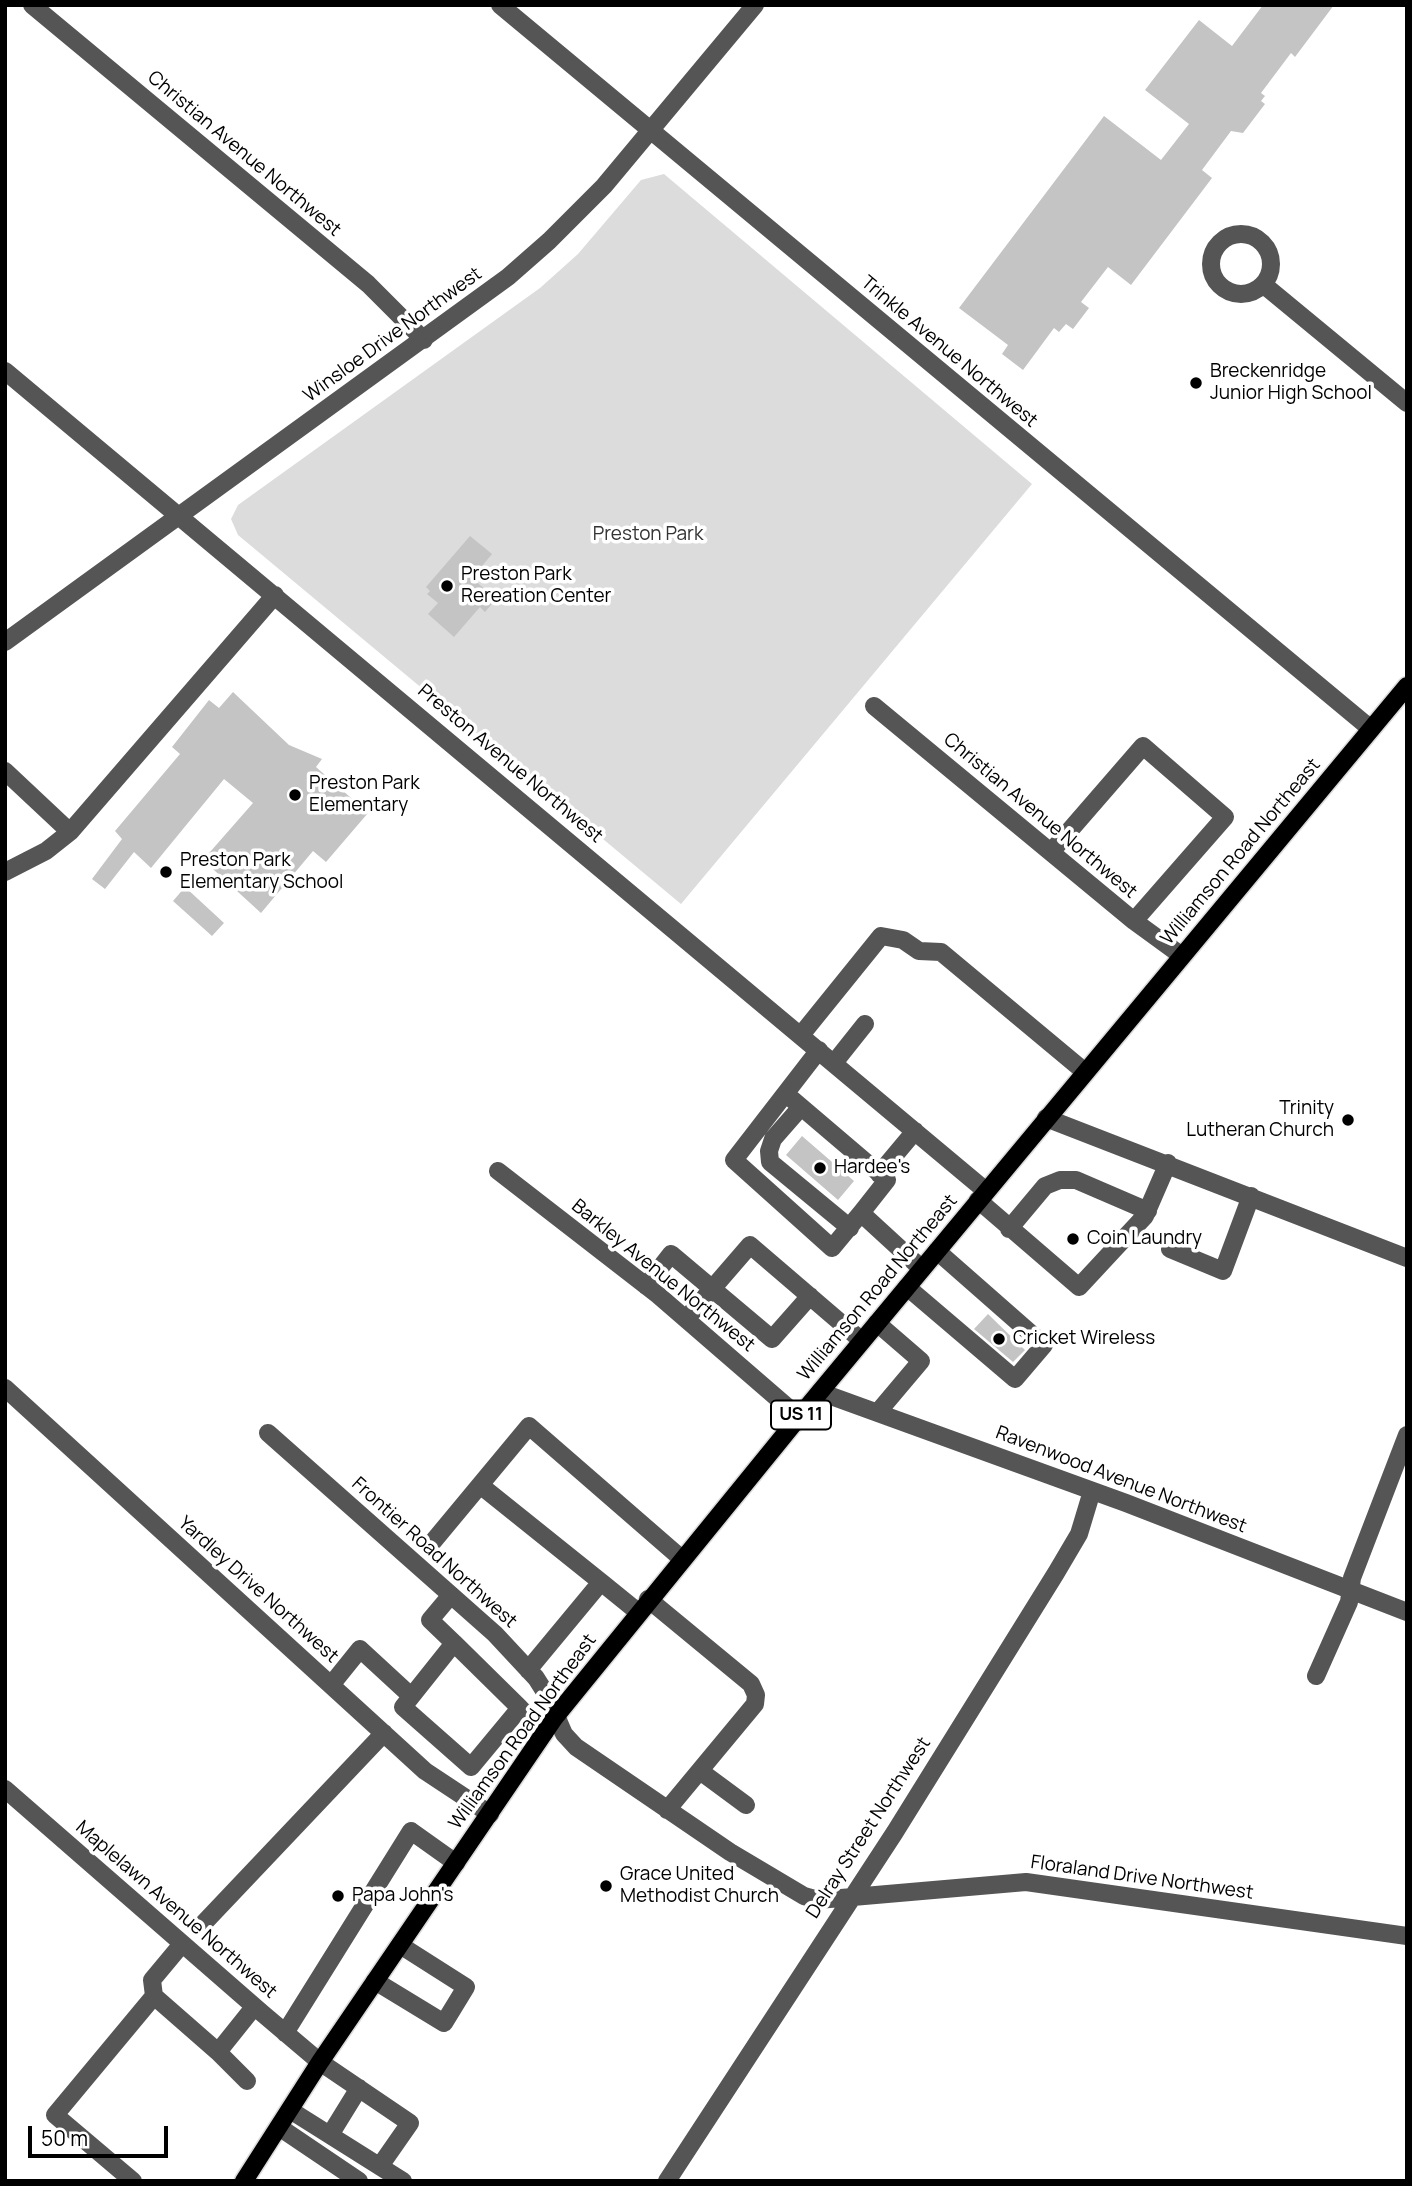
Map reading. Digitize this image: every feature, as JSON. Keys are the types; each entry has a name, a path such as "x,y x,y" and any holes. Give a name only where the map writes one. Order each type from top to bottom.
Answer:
{"main road":[{"name":"Williamson Road Northeast","path":"244,2181 320,2062 555,1717 643,1605 1407,686"}],"street":[{"name":"Christian Avenue Northwest","path":"32,5 368,284 424,340"},
{"name":"Trinkle Avenue Northwest","path":"500,5 1371,729"},
{"name":"Winsloe Drive Northwest","path":"5,642 508,277 550,241 604,186 755,5"},
{"path":"1264,285 1407,403"},
{"name":"Preston Avenue Northwest","path":"5,371 915,1131 982,1196 1009,1229 1079,1287 1148,1211"},
{"path":"5,872 46,851 71,832 275,595"},
{"name":"Christian Avenue Northwest","path":"874,706 1134,921 1182,956"},
{"path":"1051,852 1143,746 1225,817 1134,921"},
{"path":"5,771 71,832"},
{"path":"801,1035 881,936 903,940 919,951 941,952 1085,1072"},
{"path":"834,1063 865,1024"},
{"path":"786,1094 887,1180 832,1248 734,1160 819,1050"},
{"path":"801,1107 773,1139 769,1151 770,1162 850,1228"},
{"path":"1046,1118 1168,1163 1407,1258"},
{"path":"879,1174 915,1131"},
{"path":"1009,1229 1045,1186 1060,1180 1076,1180 1148,1211 1168,1163"},
{"name":"Barkley Avenue Northwest","path":"498,1171 646,1286 799,1417"},
{"path":"1170,1249 1223,1271 1251,1196"},
{"path":"861,1213 922,1269"},
{"path":"686,1319 750,1245 862,1341"},
{"path":"907,1287 1014,1379 1044,1345 937,1251"},
{"path":"646,1286 671,1254 772,1339 810,1296"},
{"path":"877,1324 926,1354 878,1412"},
{"name":"Yardley Drive Northwest","path":"5,1388 384,1733 433,1776 490,1814"},
{"name":"Ravenwood Avenue Northwest","path":"820,1392 1092,1491 1407,1612"},
{"path":"431,1544 529,1426 682,1559"},
{"name":"Frontier Road Northwest","path":"268,1433 451,1595 528,1670 548,1697 555,1717"},
{"path":"1316,1675 1345,1611 1352,1578 1407,1435"},
{"path":"480,1485 601,1582 643,1605 751,1684 756,1695 755,1704 667,1810"},
{"name":"Delray Street Northwest","path":"667,2181 1056,1573 1079,1534 1092,1491"},
{"path":"528,1670 601,1582"},
{"path":"451,1595 430,1620 544,1733"},
{"path":"454,1643 403,1707 471,1767 520,1708"},
{"path":"331,1685 360,1649 411,1696"},
{"name":"Floraland Drive Northwest","path":"555,1717 564,1734 576,1747 667,1810 804,1896 818,1900 1026,1882 1407,1936"},
{"path":"201,1926 384,1733"},
{"path":"433,1776 453,1751"},
{"path":"700,1771 746,1805"},
{"name":"Maplelawn Avenue Northwest","path":"5,1789 320,2062 410,2123 380,2166"},
{"path":"285,2033 411,1831 456,1863"},
{"path":"183,1944 152,1980 154,1996 247,2081"},
{"path":"375,1981 444,2023 467,1987 400,1945"},
{"path":"132,2181 55,2115 154,1996"},
{"path":"218,2052 254,2007"},
{"path":"330,2135 359,2088"},
{"path":"290,2110 403,2181"},
{"path":"279,2127 359,2181"}],"green space":[{"name":"Preston Park","path":"664,174 1032,484 681,904 238,535 231,519 238,505 540,288 578,254 641,180"}],"building":[{"path":"1263,5 1334,5 1295,57 1291,53 1261,93 1265,96 1261,101 1265,104 1243,133 1231,131 1202,170 1212,178 1131,285 1108,267 1081,302 1089,308 1073,329 1066,324 1059,332 1054,328 1023,370 1002,354 1008,345 959,308 1104,116 1161,160 1189,124 1145,90 1199,20 1232,46"},
{"name":"Preston Park Rereation Center","path":"470,536 492,554 472,578 496,599 485,612 480,607 454,637 428,614 438,603 427,594 430,591 426,587"},
{"name":"Preston Park Elementary","path":"233,692 289,745 322,759 316,767 368,813 326,862 313,851 261,913 203,860 253,803 224,779 151,868 134,852 105,889 92,879 122,839 115,831 180,754 172,747 209,700 219,708"},
{"path":"185,887 224,923 212,936 173,901"},
{"name":"Hardee's","path":"802,1136 854,1181 838,1200 786,1155"},
{"name":"Cricket Wireless","path":"988,1314 1025,1350 1013,1362 974,1329"}],"place":[{"name":"Breckenridge Junior High School","path":"1196,383"},
{"name":"Preston Park Rereation Center","path":"447,586"},
{"name":"Preston Park Elementary","path":"295,795"},
{"name":"Preston Park Elementary School","path":"166,872"},
{"name":"Trinity Lutheran Church","path":"1348,1120"},
{"name":"Hardee's","path":"820,1168"},
{"name":"Coin Laundry","path":"1073,1239"},
{"name":"Cricket Wireless","path":"999,1339"},
{"name":"Grace United Methodist Church","path":"606,1886"},
{"name":"Papa John's","path":"338,1896"}]}
